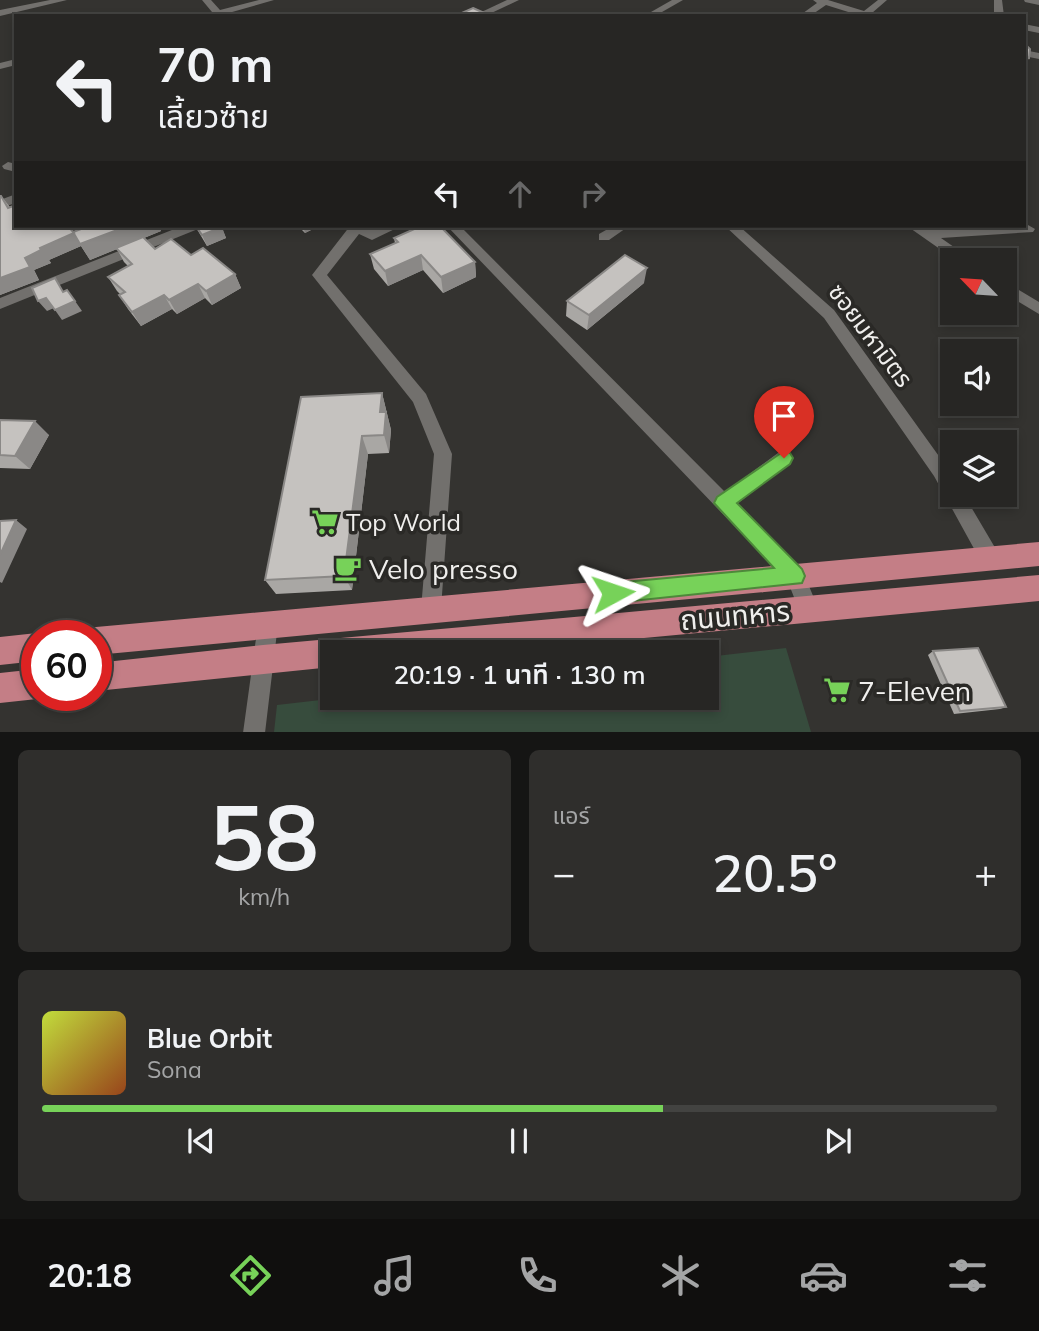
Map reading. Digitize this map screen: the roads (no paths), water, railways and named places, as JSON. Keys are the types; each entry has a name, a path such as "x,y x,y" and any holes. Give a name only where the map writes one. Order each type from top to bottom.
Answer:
{"main road":[{"name":"ถนนทหาร","path":"112,639 1039,554"},
{"name":"ถนนทหาร","path":"112,675 1039,588"},
{"path":"0,650 21,648"},
{"path":"0,688 21,686"}],"street":[{"path":"0,13 63,0"},
{"path":"206,0 218,13"},
{"path":"214,14 270,0"},
{"path":"482,14 515,0"},
{"path":"652,14 678,0"},
{"path":"870,14 883,0"},
{"path":"1028,0 1039,2"},
{"path":"805,14 821,1 866,14"},
{"path":"0,304 188,228"},
{"path":"355,228 319,275 420,399 443,454 431,609"},
{"path":"360,228 372,236 390,228"},
{"path":"455,228 795,576 808,608"},
{"path":"604,237 619,228"},
{"name":"ซอยมหามิตร","path":"733,228 829,314 940,471"},
{"path":"920,230 1028,229"},
{"path":"920,230 947,248"},
{"path":"1017,295 1039,309"},
{"path":"724,503 784,458"},
{"name":"ซอยมหามิตร","path":"961,507 990,558"},
{"path":"254,732 268,624"}],"place":[{"name":"Top World","path":"325,522"},
{"name":"Velo presso","path":"348,568"},
{"name":"7-Eleven","path":"837,690"}]}
